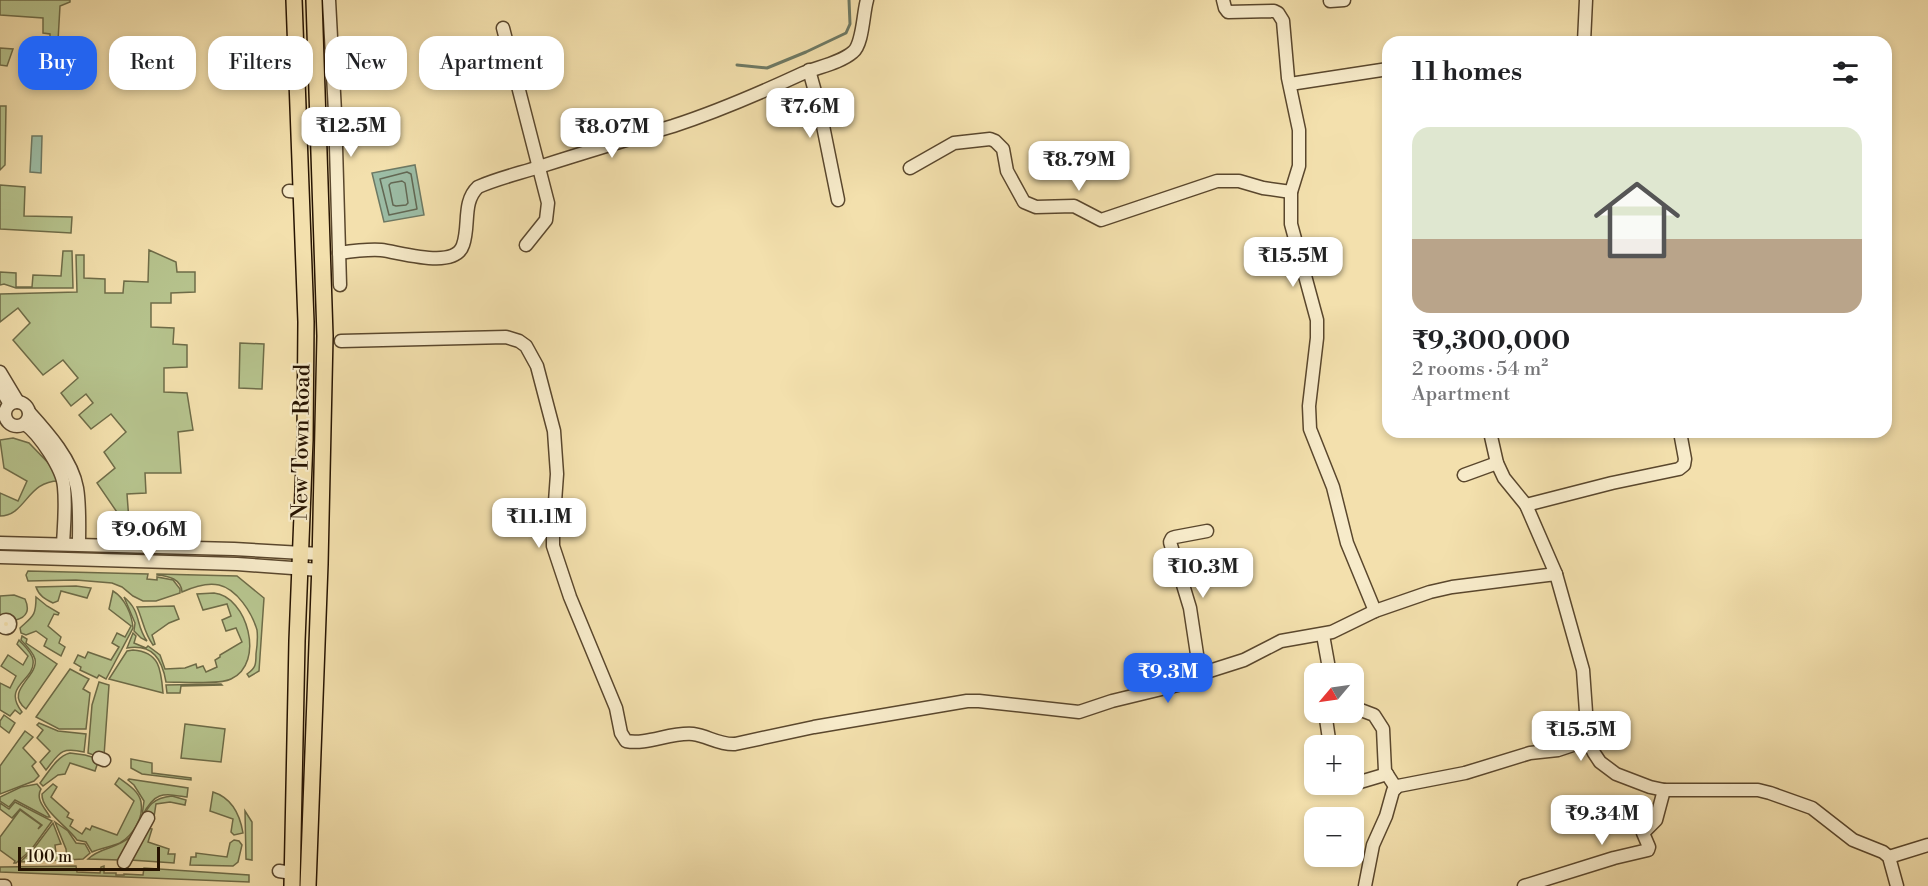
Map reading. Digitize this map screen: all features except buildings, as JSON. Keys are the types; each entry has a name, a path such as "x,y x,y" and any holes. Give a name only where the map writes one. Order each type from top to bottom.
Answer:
{"main road":[{"name":"New Town Road","path":"288,876 305,440 306,334 295,192 294,0"},
{"name":"New Town Road","path":"308,886 320,570 325,336 314,0"}],"street":[{"path":"329,0 340,285"},
{"path":"339,253 369,250 430,258 454,255 461,251 471,194 478,187 673,126 739,102 809,70 840,59 855,51 862,34 863,12 867,0"},
{"path":"1223,0 1225,8 1232,13 1274,11 1278,13 1282,21 1290,84 1299,123 1299,170 1292,192 1290,216 1292,232 1317,320 1309,406 1310,429 1333,487 1347,543 1374,611"},
{"path":"1330,1 1344,0"},
{"path":"1584,36 1586,0"},
{"path":"503,28 548,203 546,220 526,245"},
{"path":"809,70 819,106 838,200"},
{"path":"1290,84 1382,70"},
{"path":"910,168 954,142 990,139 1003,149 1007,171 1024,202 1036,207 1074,206 1101,220 1217,181 1239,181 1263,188 1292,192"},
{"path":"341,341 506,337 526,346 537,366 554,431 556,474 553,546 570,597 616,708 621,734 626,741 636,743 688,734 705,737 723,745 735,744 814,727 967,701 1078,712 1124,698 1169,688 1200,674 1244,660 1281,641 1323,635 1374,611 1430,592 1452,587 1556,574"},
{"path":"0,372 7,412"},
{"path":"0,388 7,412 17,426 27,418"},
{"path":"7,412 26,405 27,418 57,466 64,484 63,544"},
{"path":"27,418 56,446 68,463 77,487 79,544"},
{"path":"1491,438 1497,463 1504,478 1526,505 1556,574 1583,670 1588,740 1593,753 1606,768 1650,787 1664,790 1742,789 1770,793 1812,808 1852,840 1883,852 1889,857 1897,886"},
{"path":"1526,505 1612,483 1680,469 1685,459 1681,438"},
{"path":"1464,475 1497,463"},
{"path":"1200,674 1190,608 1170,542 1175,537 1207,531"},
{"path":"0,543 234,549 300,561 320,570"},
{"path":"0,558 226,564 300,561 320,554"},
{"path":"1323,635 1328,663"},
{"path":"1364,711 1374,715 1383,729 1385,771 1396,788"},
{"path":"1365,886 1373,845 1396,788 1401,785 1465,773 1530,753 1558,750 1588,740"},
{"path":"1364,781 1387,774"},
{"path":"1524,886 1648,850 1643,832 1656,820 1664,790"},
{"path":"124,862 148,818"},
{"path":"1889,857 1928,846"},
{"path":"0,886 5,886"}],"shaded area":[{"path":"0,0 70,0 60,6 58,36 43,33 43,18 0,15"},
{"path":"0,48 13,49 7,66 0,65"},
{"path":"0,106 6,106 5,165 0,170"},
{"path":"0,185 25,187 24,216 72,217 71,233 0,229"},
{"path":"149,250 176,262 177,272 195,272 195,292 171,293 171,303 151,303 151,327 174,328 173,344 187,345 187,367 164,368 164,392 187,393 193,430 178,432 181,473 145,473 146,493 127,494 129,521 121,518 97,483 115,468 104,452 126,432 111,414 91,429 79,415 93,403 86,394 71,406 61,393 78,378 63,360 43,375 13,340 30,323 18,308 0,322 0,294 77,292 76,255 84,255 84,278 105,279 105,293 123,293 124,281 148,282"},
{"path":"63,251 72,251 73,288 16,288 0,285 0,272 16,273 16,287 32,287 33,275 61,276"},
{"path":"240,343 264,344 262,389 239,388"},
{"path":"13,438 29,443 57,472 60,481 40,486 16,510 0,516 0,493 18,501 27,481 4,468 0,440"},
{"path":"28,571 148,574 147,579 157,580 157,577 173,580 180,589 180,593 156,601 143,601 112,583 76,580 28,581 26,575"},
{"path":"157,574 237,576 264,598 259,671 249,677 247,674 256,663 257,630 248,609 232,591 226,587 209,584 182,592 177,581"},
{"path":"36,587 91,588 87,598 61,591 58,601 53,603 45,599"},
{"path":"113,591 127,607 133,628 106,679 99,675 97,678 80,670 81,667 74,663 78,655 85,658 88,652 111,660 119,647 112,643 117,633 125,637 131,626 109,609"},
{"path":"214,593 226,597 236,605 248,631 250,646 248,659 242,671 231,679 209,683 166,682 162,666 155,655 144,648 127,648 133,633 136,636 134,643 146,648 148,646 160,655 165,669 185,668 196,664 197,668 203,666 206,672 217,667 215,660 220,655 242,642 236,628 226,631 222,620 231,616 227,604 203,610 197,594"},
{"path":"14,595 25,599 27,606 25,615 16,620 9,615 0,615 0,596"},
{"path":"36,597 59,613 54,614 48,626 61,637 59,643 65,647 61,656 44,646 47,639 36,631 26,635 21,633 20,628 34,612"},
{"path":"124,597 134,608 147,641 134,631 135,623"},
{"path":"174,606 179,619 152,635 155,644 153,645 137,607"},
{"path":"22,636 27,639 26,643 57,664 26,709 18,696 35,666 35,659 21,640"},
{"path":"19,640 31,654 33,667 15,695 22,712 20,714 15,710 10,716 0,710 0,683 10,688 16,676 1,666 8,655 23,665 28,656 17,644"},
{"path":"127,651 142,651 154,658 160,670 163,693 109,679"},
{"path":"70,669 89,679 83,689 90,693 86,729 59,729 36,717"},
{"path":"99,682 109,685 104,756 99,757 88,753 92,705"},
{"path":"221,684 181,686 180,693 167,693 166,685"},
{"path":"4,715 15,723 9,733 0,726"},
{"path":"39,723 58,731 86,734 84,752 70,750 62,752 46,770 40,762 50,751 37,738 43,730 37,725"},
{"path":"185,724 225,729 221,762 181,758"},
{"path":"25,731 33,737 23,748 36,762 32,766 39,776 34,781 0,794 0,766"},
{"path":"70,753 99,759 95,771 70,763 65,774 58,775 43,786 40,783 53,765"},
{"path":"131,759 152,763 152,773 191,778 191,780 142,774 131,768"},
{"path":"119,778 140,798 139,820 133,831 120,843 92,852 86,842 77,840 56,818 43,800 42,794 53,784 57,787 51,797 69,813 67,817 73,820 70,826 82,834 86,828 90,830 92,826 117,835 134,801 115,784"},
{"path":"129,779 188,788 187,797 165,795 155,798 142,816 144,801"},
{"path":"37,784 41,789 40,800 50,817 15,800 9,807 0,801 0,797 21,787"},
{"path":"213,792 225,798 234,808 243,833 234,835 231,832 233,819 210,811"},
{"path":"172,796 186,800 185,805 170,802 156,804 154,817 120,860 88,859 98,852 125,841 136,830 146,811 155,801"},
{"path":"15,802 52,821 31,850 14,863 15,861 0,850 0,837 20,810 41,825 38,829 42,825 20,809 12,818 0,809 0,803 9,809"},
{"path":"245,811 252,822 252,860 246,859"},
{"path":"55,822 68,831 76,843 85,844 90,853 83,859 67,860 66,849"},
{"path":"53,823 61,844 55,845 56,853 62,853 63,860 20,862 32,851"},
{"path":"148,828 152,829 148,842 169,849 168,854 175,854 174,863 131,860"},
{"path":"234,840 239,841 242,845 238,862 233,866 190,865 191,857 196,857 196,853 227,857 230,843"},
{"path":"76,866 77,872 100,873 101,867 104,866 104,873 116,873 116,875 143,875 144,868 249,875 249,882 0,872 0,867"}],"water":[{"path":"32,136 42,136 41,173 30,172"},
{"path":"415,165 424,215 384,222 372,173"}],"waterway":[{"path":"737,65 767,68 846,33 850,24 849,0"}]}
